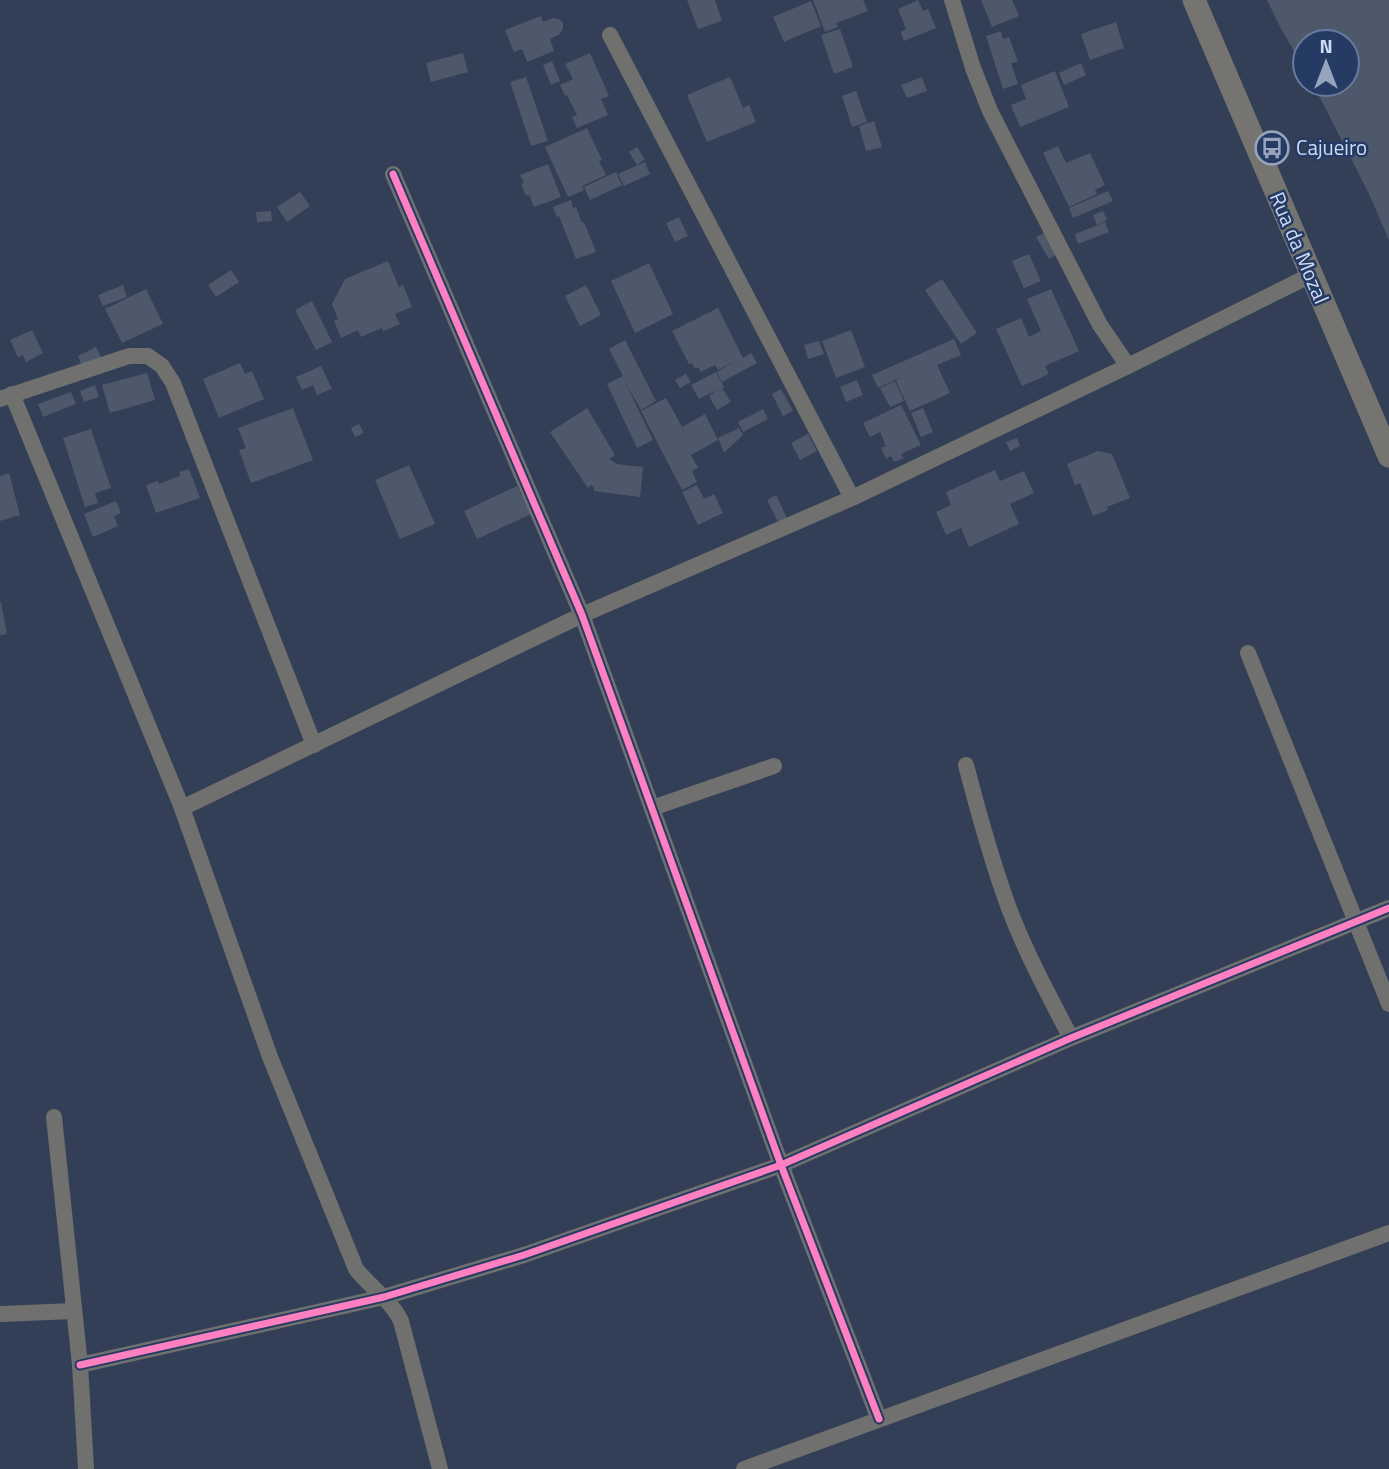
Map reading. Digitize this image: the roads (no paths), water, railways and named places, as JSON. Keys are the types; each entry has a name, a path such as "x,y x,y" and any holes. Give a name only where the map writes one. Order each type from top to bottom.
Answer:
{"main road":[{"name":"Rua da Mozal","path":"1194,0 1389,456"}],"street":[{"path":"951,0 990,111 1100,325 1128,366"},
{"path":"610,35 852,498"},
{"path":"393,174 582,615 780,1165 879,1419"},
{"path":"182,808 582,615 852,498 1311,275"},
{"path":"314,745 173,383 162,366 148,356 129,356 6,397 182,808 270,1057 356,1269 366,1282 384,1297 401,1321 440,1469"},
{"path":"1248,653 1389,1004"},
{"path":"966,765 988,851 1010,912 1030,960 1071,1038"},
{"path":"652,807 774,766"},
{"path":"80,1365 384,1297 524,1255 780,1165 1071,1038 1389,908"},
{"path":"54,1116 80,1365 86,1469"},
{"path":"744,1469 1389,1233"},
{"path":"0,1314 74,1311"}],"place":[{"name":"Cajueiro","path":"1272,148"}]}
